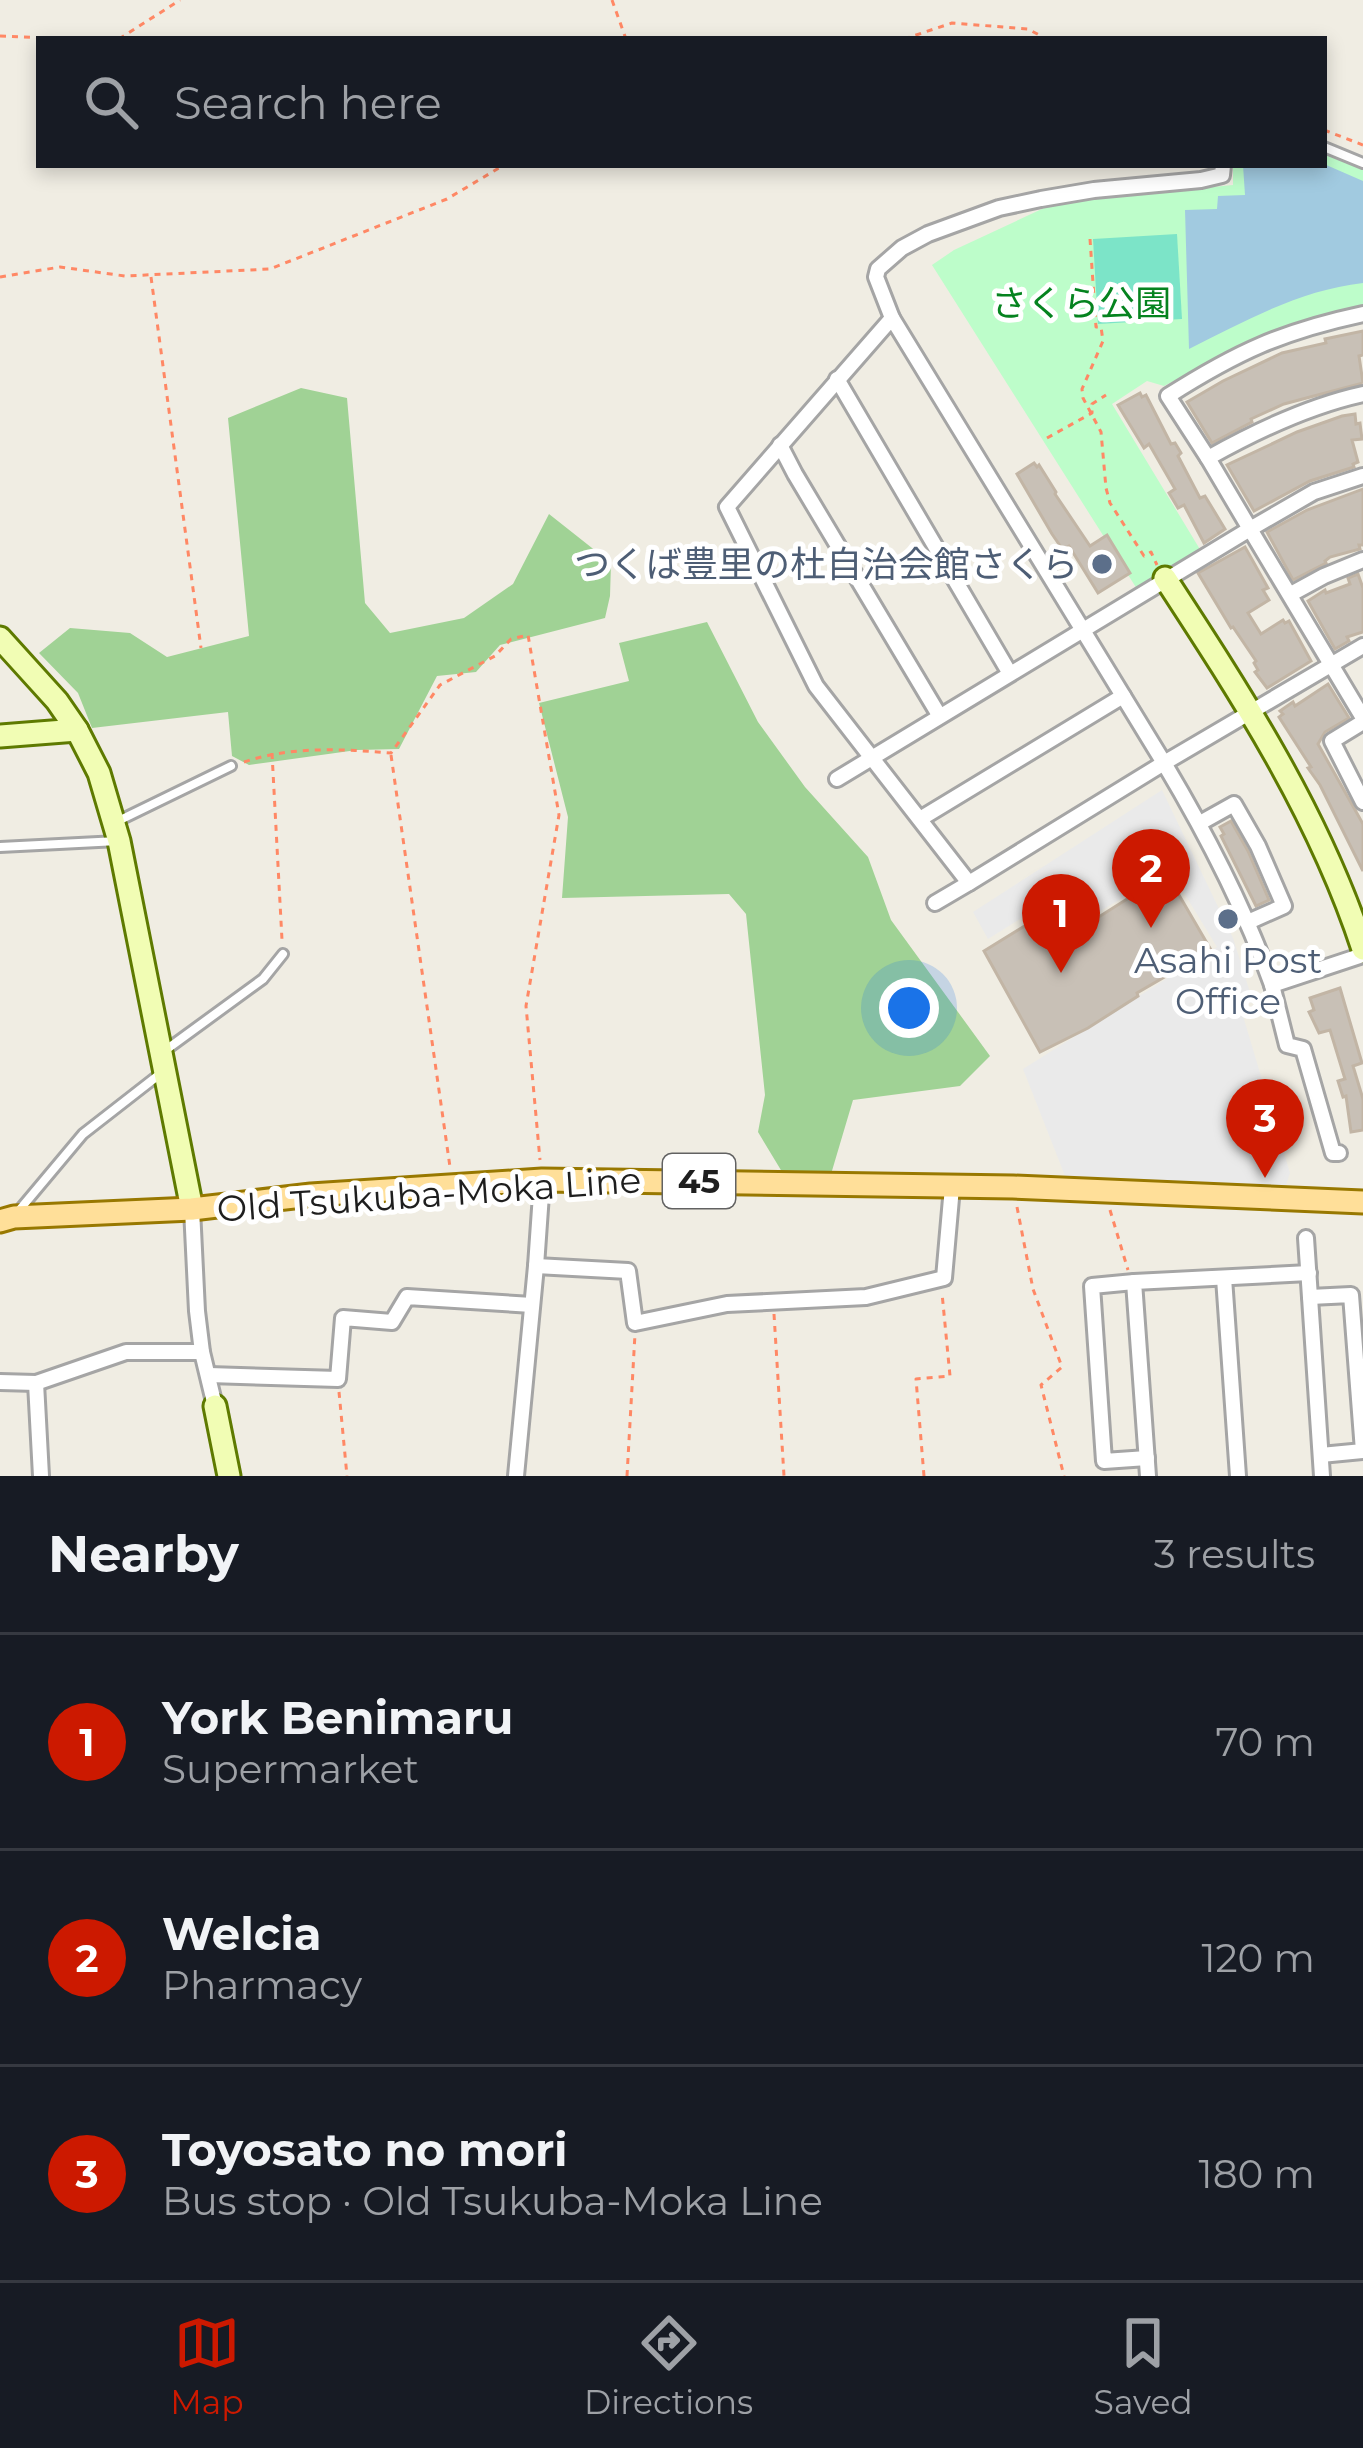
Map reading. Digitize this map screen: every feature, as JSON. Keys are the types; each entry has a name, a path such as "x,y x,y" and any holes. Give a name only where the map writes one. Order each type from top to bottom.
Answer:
{"main road":[{"name":"Old Tsukuba-Moka Line","path":"7,1219 542,1180 1013,1187 1363,1202"}],"street":[{"path":"1222,168 1222,175 1201,180 1094,190 999,208 902,248 878,269 876,277 892,318 1200,823 1249,922 1287,1045 1303,1048 1333,1153 1339,1153"},
{"path":"1363,314 1273,338 1221,362 1168,396 1363,720 1332,741 1363,802"},
{"path":"892,318 727,507 816,686 969,883"},
{"path":"837,380 1010,672"},
{"path":"1208,458 1288,418 1363,394"},
{"path":"780,446 939,716"},
{"path":"837,779 1314,492 1363,476"},
{"path":"1291,594 1363,560"},
{"path":"1165,578 1252,712 1323,846 1363,952 1272,985"},
{"path":"0,638 47,688 77,730 99,773 117,832 192,1209 202,1352 229,1476"},
{"path":"935,903 1363,646"},
{"path":"920,819 1124,696"},
{"path":"0,736 77,730"},
{"path":"1200,823 1234,804 1258,845 1284,906 1249,922"},
{"path":"516,1476 542,1180"},
{"path":"536,1266 628,1271 635,1323 727,1304 866,1297 944,1278 952,1187"},
{"path":"1306,1238 1322,1476"},
{"path":"1147,1458 1104,1461 1092,1286 1309,1273"},
{"path":"1224,1279 1238,1476"},
{"path":"1134,1282 1148,1476"},
{"path":"1310,1298 1352,1294 1363,1451 1321,1455"},
{"path":"209,1375 338,1378 344,1318 392,1322 407,1297 532,1305"},
{"path":"0,1382 36,1383 126,1352 202,1352"},
{"path":"36,1383 41,1476"}],"lane":[{"path":"1327,147 1363,163"},
{"path":"0,847 117,832 231,766"},
{"path":"7,1219 83,1134 263,979 283,954"}],"path":[{"path":"124,36 180,0"},
{"path":"612,0 625,36"},
{"path":"913,36 952,23 1028,29 1041,36"},
{"path":"0,36 36,38"},
{"path":"1327,131 1363,146"},
{"path":"0,277 60,267 125,276 270,269 447,199 499,168"},
{"path":"1090,239 1096,327 1101,327 1102,341 1082,389 1083,398 1102,432 1110,503 1144,556 1150,552 1165,578"},
{"path":"150,275 201,648"},
{"path":"1092,413 1093,404 1106,394"},
{"path":"1047,438 1092,413"},
{"path":"453,1185 391,753 440,686 495,656 511,639 528,635 560,815 526,1006 542,1180"},
{"path":"231,766 272,753 343,749 391,753"},
{"path":"272,753 283,954"},
{"path":"1013,1187 1033,1289 1062,1367 1041,1385 1064,1476"},
{"path":"1105,1191 1134,1282"},
{"path":"924,1476 916,1379 950,1376 939,1279"},
{"path":"772,1300 784,1476"},
{"path":"626,1476 635,1323"},
{"path":"338,1378 347,1476"}],"green space":[{"name":"さくら公園","path":"1327,152 1363,168 1363,309 1294,323 1164,386 1147,381 1112,404 1201,551 1137,589 932,265 1057,202 1233,185 1233,168 1327,168"},
{"path":"1177,234 1182,319 1098,324 1093,239"},
{"path":"301,388 347,398 365,603 390,633 464,618 513,584 549,514 611,563 605,618 500,645 476,672 437,676 399,749 249,765 232,756 228,712 92,728 78,693 39,653 70,628 130,633 167,657 249,636 228,418"},
{"path":"707,622 758,722 805,787 868,857 891,920 990,1056 960,1086 853,1100 826,1191 796,1195 758,1132 765,1095 746,914 729,894 562,898 568,817 539,703 629,681 619,643"}],"shaded area":[{"path":"1162,790 1233,938 1253,1002 1240,1006 1290,1173 1285,1188 1067,1181 1023,1069 1217,947 1167,865 1145,876 1148,883 1092,916 1074,885 988,939 973,912"}],"water":[{"path":"1327,165 1363,181 1363,283 1295,300 1189,349 1185,210 1217,209 1218,196 1245,195 1243,168"}],"building":[{"path":"1363,331 1363,355 1359,356 1363,383 1284,404 1212,443 1187,402 1282,353"},
{"path":"1140,393 1146,395 1171,444 1181,453 1178,456 1200,498 1205,496 1225,529 1204,543 1184,505 1178,508 1169,493 1175,489 1149,444 1144,448 1118,405"},
{"path":"1355,414 1362,439 1352,440 1358,462 1354,467 1310,481 1254,511 1227,465 1297,432"},
{"path":"1034,463 1090,546 1107,535 1130,573 1098,593 1069,546 1063,550 1052,534 1017,474"},
{"path":"1363,489 1360,549 1330,557 1293,580 1267,532 1307,510"},
{"path":"1245,547 1268,588 1263,590 1269,600 1248,613 1261,634 1289,621 1311,661 1267,688 1255,672 1256,661 1198,573"},
{"path":"1358,574 1363,588 1363,632 1347,637 1349,641 1335,649 1308,601 1325,590 1350,584 1348,578"},
{"path":"1328,684 1349,718 1325,732 1318,744 1363,824 1363,871 1311,767 1279,717 1293,702 1295,706"},
{"path":"1231,821 1269,900 1256,906 1221,836 1220,827"},
{"path":"1165,871 1211,950 1088,1028 1040,1052 984,951 1049,911 1046,902 1074,885 1094,920"},
{"path":"1340,988 1362,1063 1353,1066 1363,1099 1363,1130 1351,1132 1346,1096 1338,1081 1345,1079 1330,1030 1319,1033 1309,1012 1314,1010 1310,998"}],"place":[{"name":"つくば豊里の杜自治会館さくら","path":"1102,564"},
{"name":"Asahi Post Office","path":"1228,919"},
{"name":"Welcia","path":"1151,928"},
{"name":"York Benimaru","path":"1061,973"},
{"name":"Toyosato no mori","path":"1265,1178"}]}
